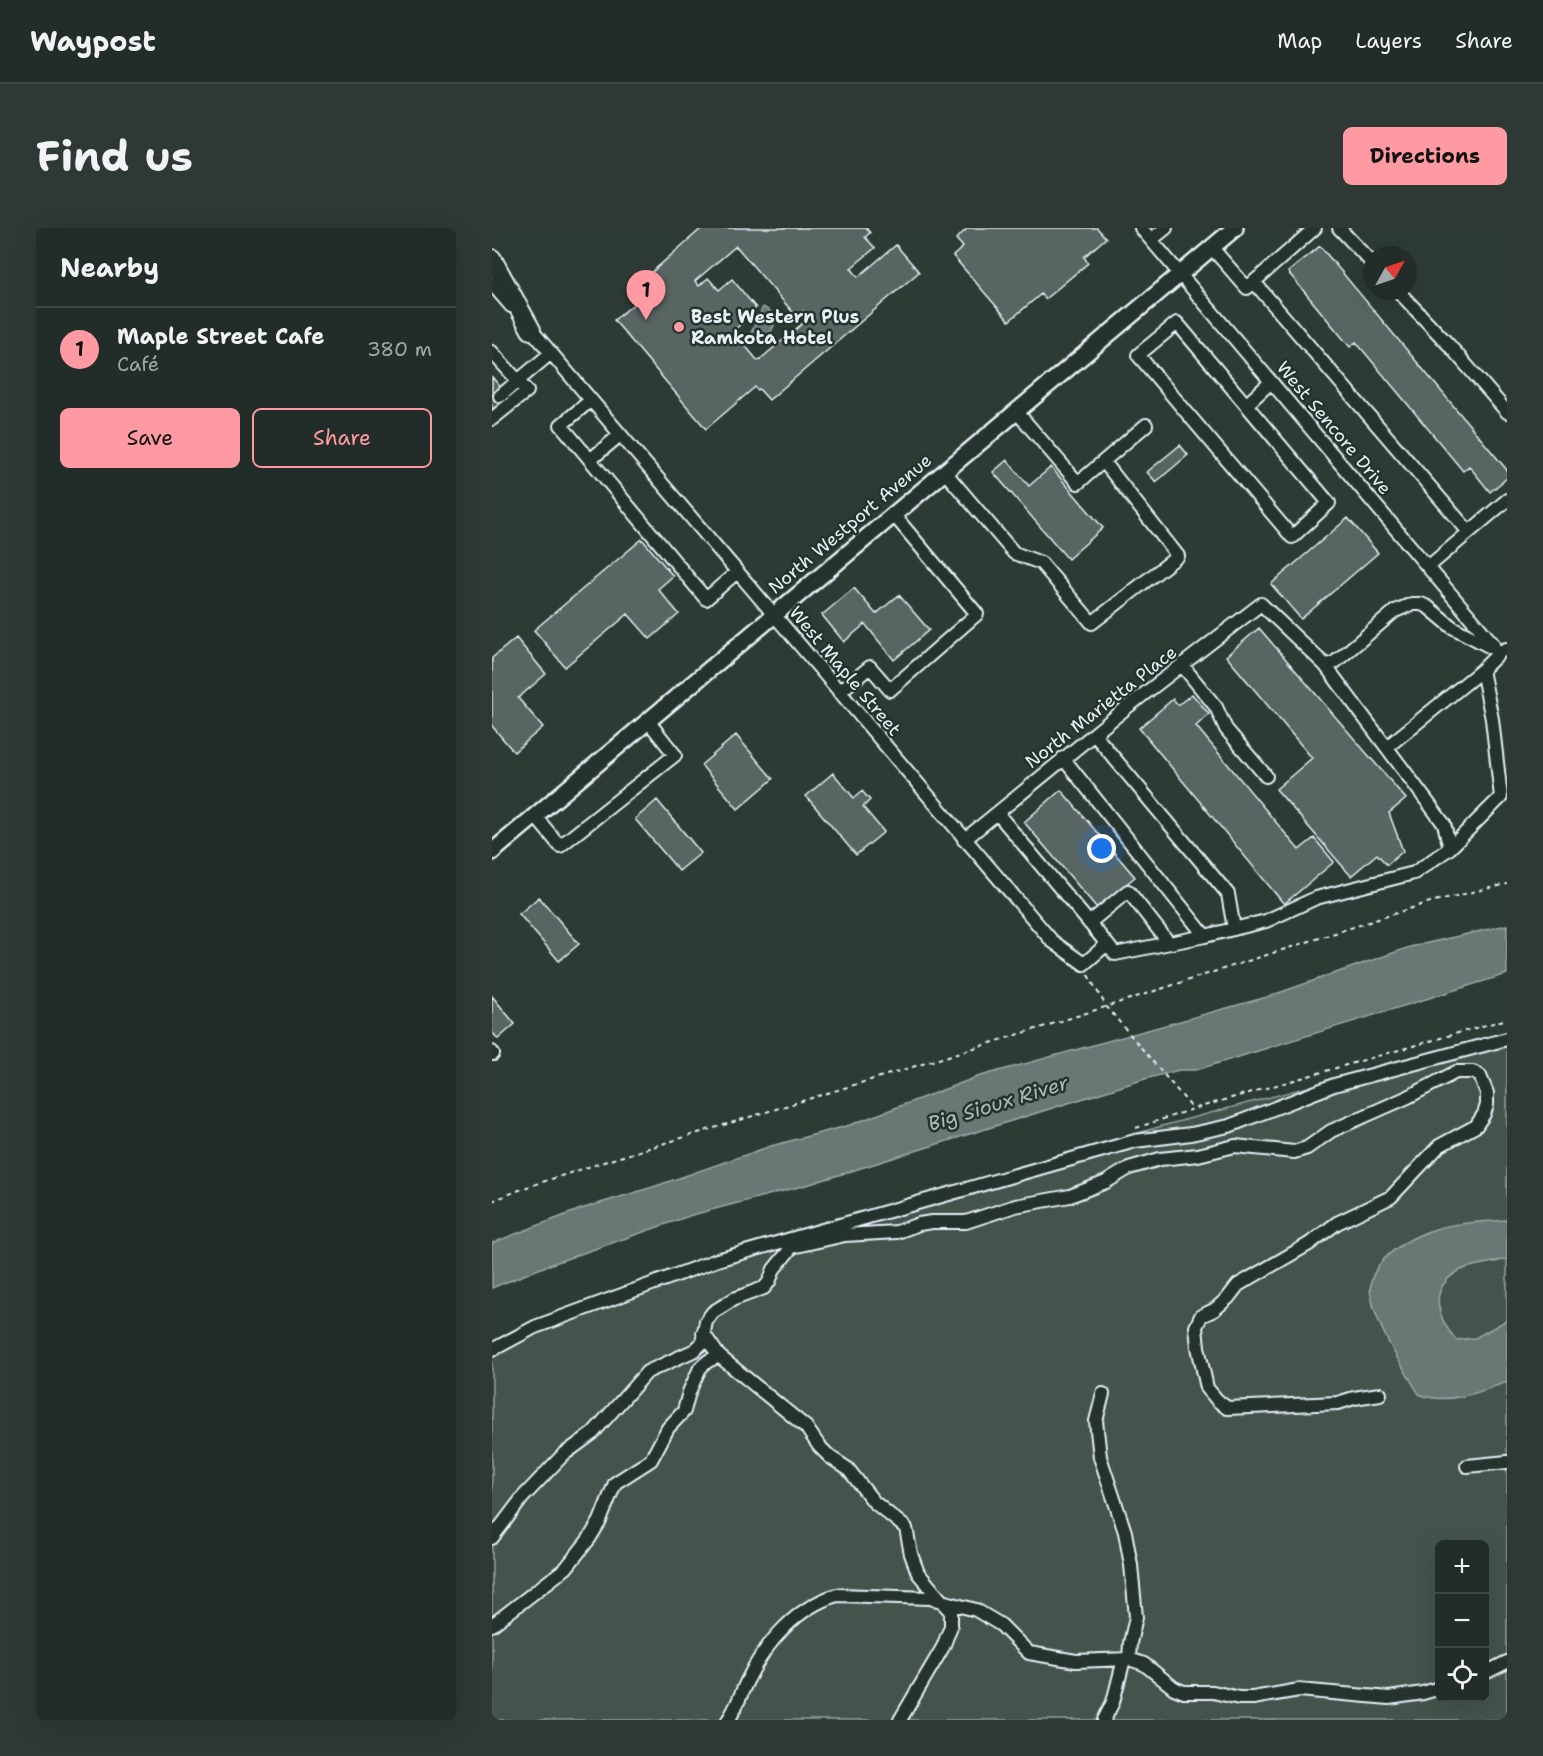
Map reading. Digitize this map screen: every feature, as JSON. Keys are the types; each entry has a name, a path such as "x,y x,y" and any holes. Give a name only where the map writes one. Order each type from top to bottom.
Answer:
{"highway":[{"path":"492,259 499,293 531,330"}],"main road":[{"name":"North Westport Avenue","path":"492,852 1235,228"}],"street":[{"name":"West Sencore Drive","path":"1141,228 1428,567 1504,650"},
{"path":"1151,240 1166,228"},
{"path":"1212,248 1247,288 1315,228"},
{"path":"1339,228 1363,253"},
{"path":"1254,282 1469,532"},
{"path":"1406,300 1507,412"},
{"path":"1177,323 1246,405 1329,502 1292,537 1138,355 1177,323"},
{"name":"West Maple Street","path":"531,330 1052,941 1084,964"},
{"path":"500,396 551,353"},
{"path":"492,419 527,392 493,355"},
{"path":"1246,405 1271,382"},
{"path":"591,400 561,424 706,599 737,572"},
{"path":"1016,411 1078,483 1146,425"},
{"path":"590,460 620,435"},
{"path":"944,471 1014,553 1041,563 1092,623 1178,556 1104,462"},
{"path":"1428,567 1507,500"},
{"path":"839,693 870,667 890,690 977,614 892,514"},
{"name":"North Marietta Place","path":"964,840 1063,758 1261,604 1325,665"},
{"path":"1387,747 1504,650 1452,627 1428,607 1412,604 1395,611 1334,663 1325,665 1444,824 1450,848"},
{"path":"1182,665 1216,707 1226,729 1266,776"},
{"path":"997,813 1115,954 1266,921 1316,898 1414,873 1450,848 1501,797 1492,719 1482,670"},
{"path":"535,816 560,846 675,755 648,721"},
{"path":"1094,734 1228,894 1234,929"},
{"path":"1063,758 1205,936"},
{"path":"1089,923 1128,891 1169,943"},
{"path":"1084,964 1107,944"},
{"path":"492,1350 535,1327 717,1260 1135,1140 1191,1134 1229,1126 1334,1085 1507,1039"},
{"path":"492,1538 524,1497 563,1455 593,1433 647,1372 693,1350 702,1343 706,1321 713,1312 734,1299 764,1288 774,1269 792,1247 845,1235 897,1232 925,1223 966,1222 1015,1206 1070,1196 1106,1182 1129,1168 1160,1159 1198,1155 1234,1146 1294,1152 1307,1148 1331,1131 1408,1097 1456,1072 1473,1072 1484,1083 1487,1093 1487,1106 1476,1126 1439,1146 1391,1197 1337,1223 1309,1244 1238,1285 1214,1310 1201,1316 1196,1327 1207,1388 1227,1408 1338,1403 1380,1394"},
{"path":"492,1625 566,1568 600,1521 615,1484 651,1460 668,1428 680,1416 709,1362 703,1333"},
{"path":"693,1350 696,1357 709,1362 806,1427 819,1446 848,1469 874,1502 906,1528 911,1554 918,1573 951,1612 951,1626 943,1647 900,1720"},
{"path":"1103,1394 1096,1421 1100,1457 1125,1532 1131,1564 1136,1617 1113,1702 1104,1720"},
{"path":"1467,1466 1507,1462"},
{"path":"728,1720 734,1712 749,1676 778,1632 823,1599 837,1595 930,1598 976,1610 1001,1625 1029,1653 1076,1661 1126,1659 1144,1664 1174,1688 1184,1692 1213,1692 1239,1698 1253,1698 1299,1690 1389,1698 1435,1689"},
{"path":"1489,1671 1507,1662"}],"path":[{"path":"492,1201 610,1160 1430,903 1507,884"},
{"path":"1084,964 1090,981 1106,1006 1193,1109 1507,1019"}],"shaded area":[{"path":"1507,1034 1507,1720 492,1720 492,1344 527,1325 899,1204 1162,1126"}],"water":[{"path":"763,307 774,314 775,319 769,335 758,342 752,339 751,333"},
{"name":"Big Sioux River","path":"1507,925 1507,974 1196,1070 1179,1070 1145,1079 810,1184 692,1215 546,1266 492,1288 492,1243 581,1209 771,1146 850,1125 977,1077 1267,997 1410,947"},
{"path":"1507,1220 1507,1259 1457,1272 1442,1287 1439,1304 1444,1323 1456,1340 1475,1338 1507,1320 1507,1382 1452,1398 1441,1399 1419,1394 1391,1346 1374,1308 1371,1284 1375,1272 1392,1252 1428,1232 1455,1224"}],"building":[{"name":"Best Western Plus Ramkota Hotel","path":"702,228 866,228 870,233 865,237 875,248 851,268 858,277 896,245 919,272 769,400 755,387 706,429 614,320 635,303 627,294","holes":["736,246 796,316 803,311 809,318 758,361 733,331 743,322 741,320 756,308 732,279 719,290 708,278 699,286 695,281"]},
{"path":"968,228 1097,228 1106,238 1084,257 1088,263 1045,299 1041,294 1009,321 953,256 963,247 956,239"},
{"path":"1320,246 1507,470 1507,478 1490,492 1469,466 1463,471 1356,342 1350,347 1288,272"},
{"path":"492,377 504,391 499,395 505,402 492,413"},
{"path":"1180,445 1188,455 1156,482 1147,472"},
{"path":"1007,460 1029,486 1051,467 1103,528 1068,559 993,472"},
{"path":"1348,518 1378,553 1301,619 1271,584"},
{"path":"642,539 673,576 658,589 679,614 650,639 628,614 565,667 534,630"},
{"path":"854,588 876,614 899,595 929,630 894,660 865,624 844,642 822,615"},
{"path":"1259,628 1406,799 1389,813 1403,851 1387,865 1377,854 1351,876 1276,789 1312,758 1226,656"},
{"path":"516,638 546,674 518,698 543,727 514,752 492,726 492,658"},
{"path":"1192,694 1209,714 1196,726 1299,850 1314,838 1334,862 1284,904 1139,728 1173,699 1178,705"},
{"path":"736,735 773,779 738,809 701,765"},
{"path":"833,773 854,798 862,791 870,800 863,807 884,832 856,855 806,796"},
{"path":"1061,790 1135,877 1097,908 1024,822"},
{"path":"657,800 701,853 679,871 635,819"},
{"path":"539,897 579,944 559,961 519,914"},
{"path":"492,996 515,1024 498,1039 492,1032"}],"tunnel":[{"path":"492,404 500,396"}],"place":[{"name":"Maple Street Cafe","path":"646,320"},
{"name":"Best Western Plus Ramkota Hotel","path":"679,327"}]}
